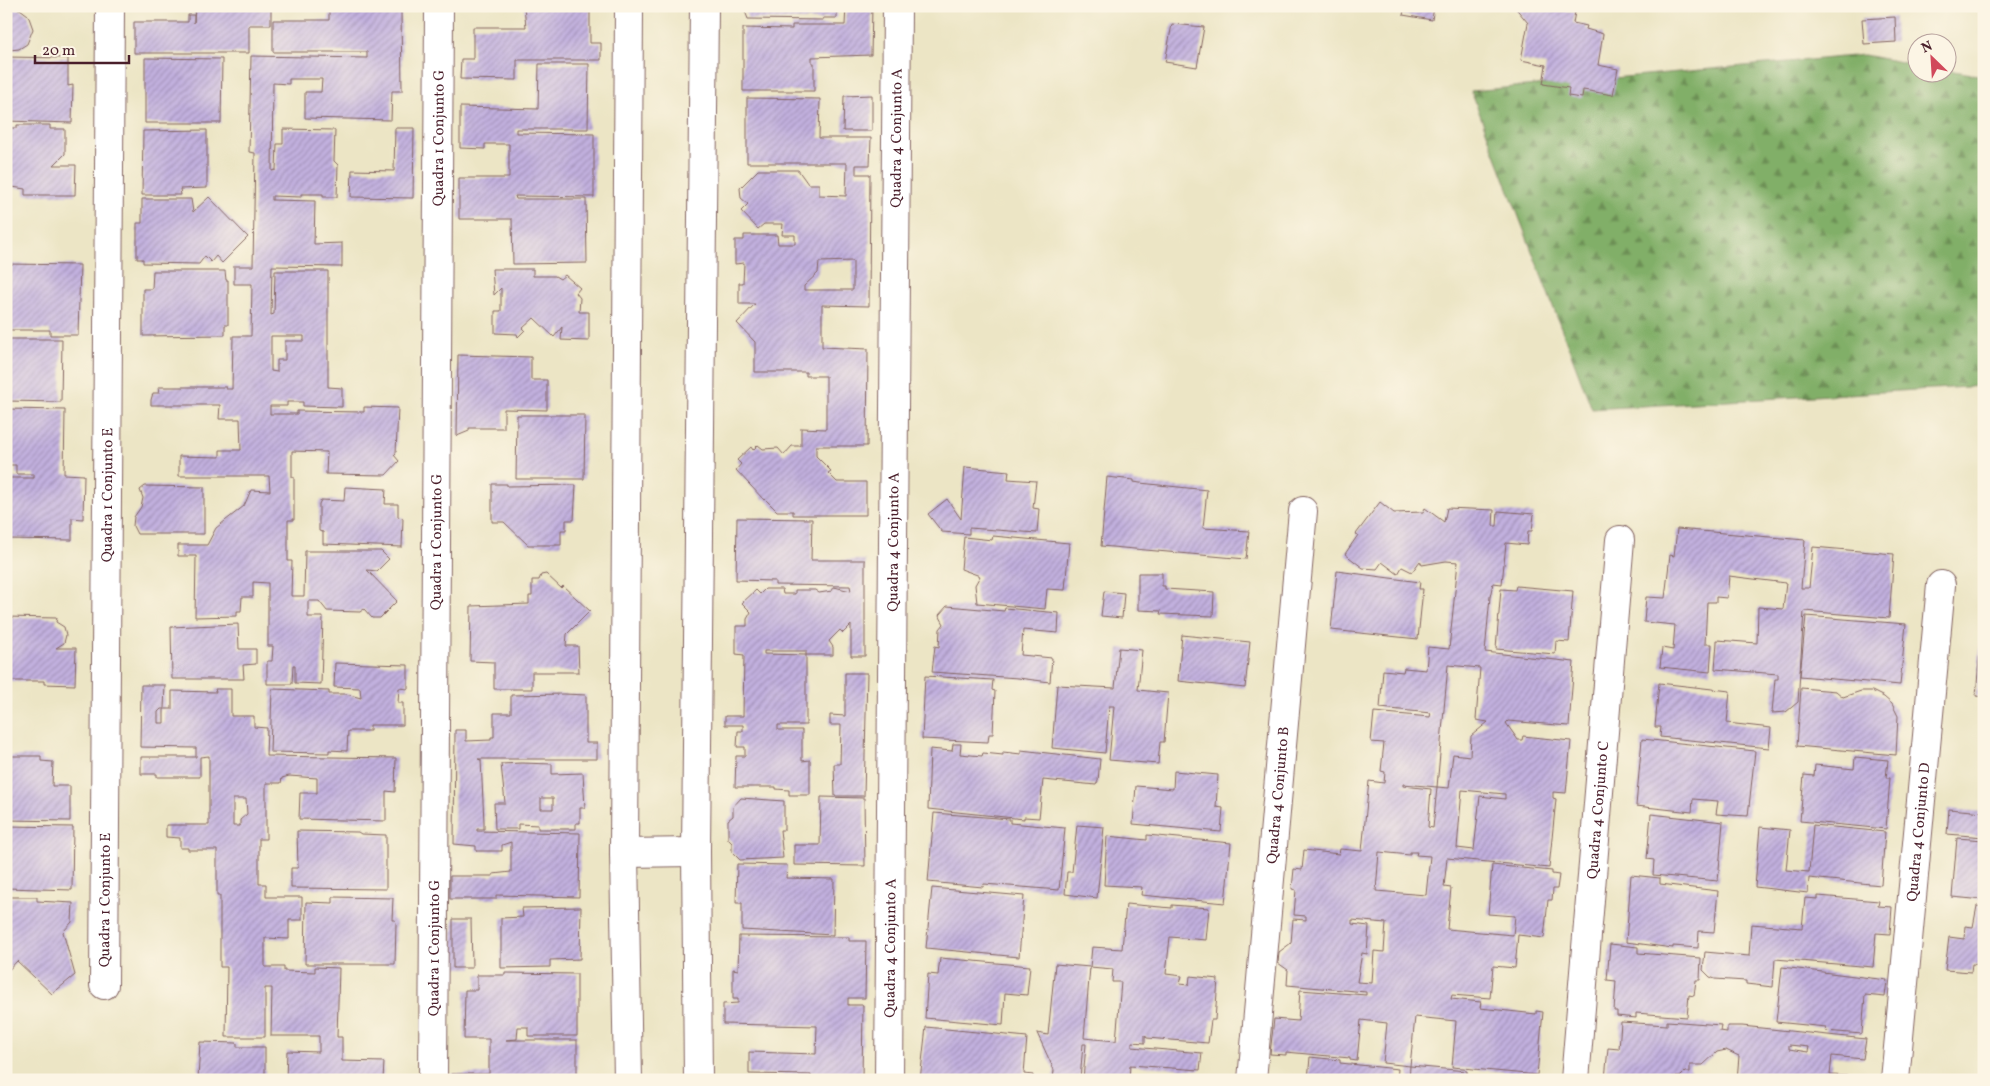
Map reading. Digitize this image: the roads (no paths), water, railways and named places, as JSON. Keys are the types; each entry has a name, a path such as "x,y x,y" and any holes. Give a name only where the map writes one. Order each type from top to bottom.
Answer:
{"street":[{"name":"Quadra 1 Conjunto E","path":"104,985 110,6"},
{"name":"Quadra 1 Conjunto G","path":"433,1080 439,6"},
{"path":"628,1080 624,853 629,6"},
{"path":"698,1080 696,852 704,6"},
{"name":"Quadra 4 Conjunto A","path":"889,1080 896,6"},
{"name":"Quadra 4 Conjunto B","path":"1252,1080 1303,511"},
{"name":"Quadra 4 Conjunto C","path":"1575,1080 1620,540"},
{"name":"Quadra 4 Conjunto D","path":"1895,1080 1941,584"},
{"path":"624,853 696,852"}]}
